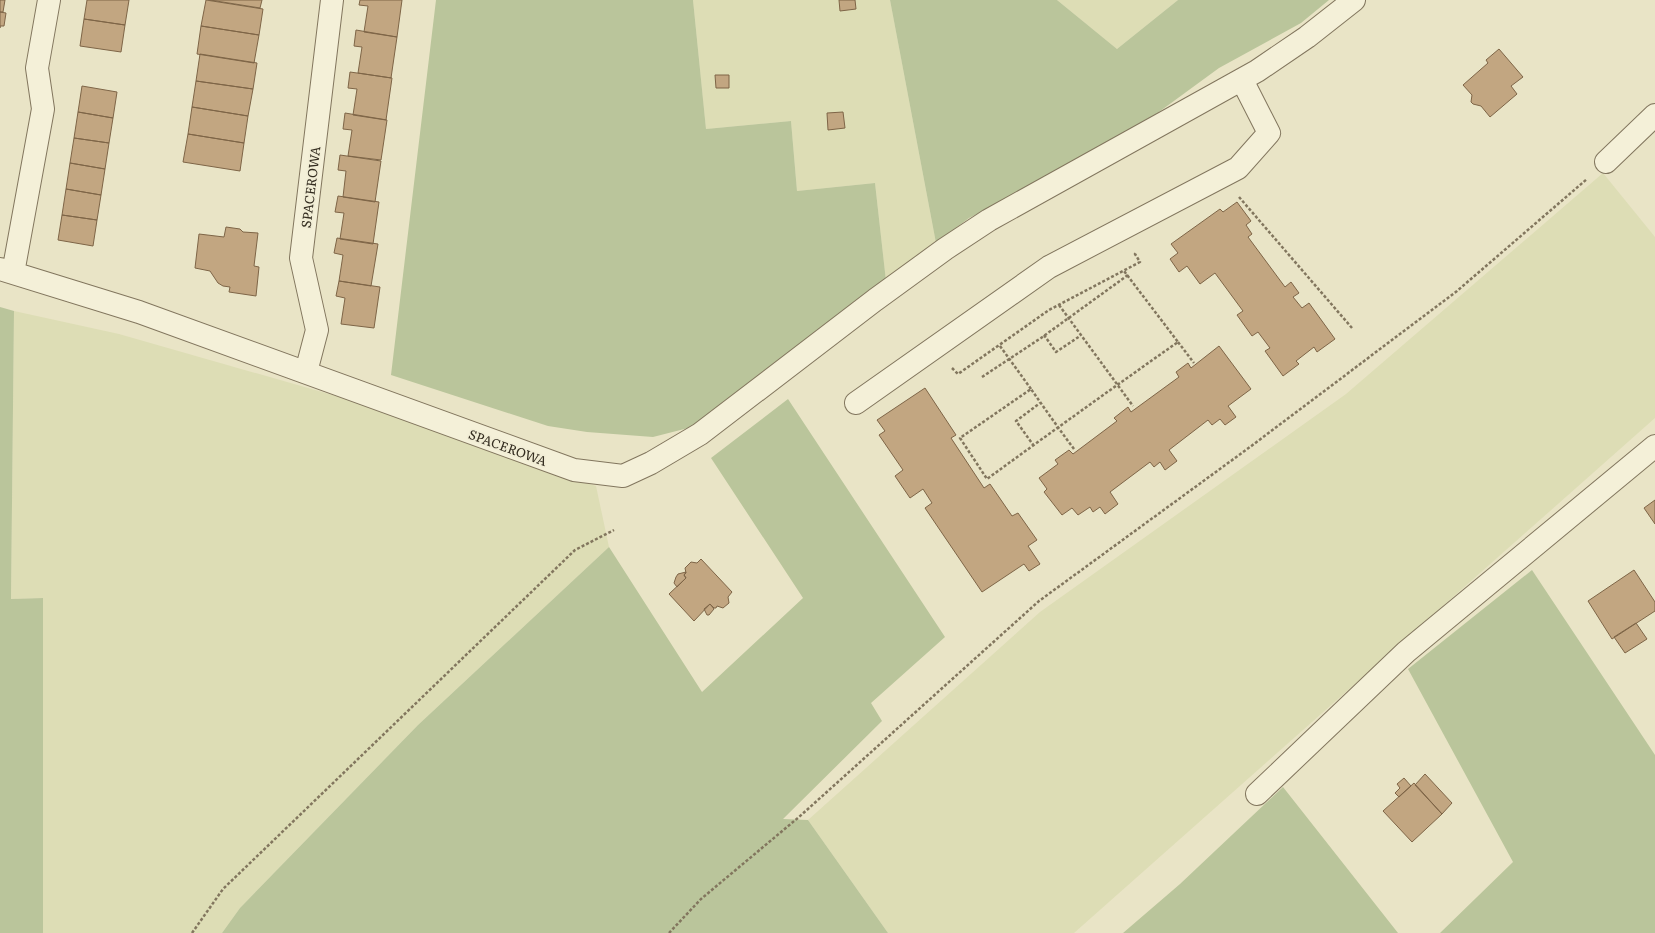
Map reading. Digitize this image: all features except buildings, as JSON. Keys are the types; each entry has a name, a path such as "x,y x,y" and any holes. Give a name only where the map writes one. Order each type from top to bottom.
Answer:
{"street":[{"name":"SPACEROWA","path":"49,0 37,68 42,109 7,271 139,312 574,470 623,476 651,463 700,434 875,300 945,249 989,220 1242,80"},
{"name":"SPACEROWA","path":"306,372 317,330 302,258 332,0"},
{"path":"856,403 1049,267 1238,168 1269,133 1242,80 1307,37 1354,0"},
{"path":"1606,162 1655,115"},
{"path":"1257,794 1406,652 1655,446"}],"path":[{"path":"669,933 701,899 799,817 1039,601 1250,447 1457,292 1606,162"},
{"path":"1237,196 1352,328"},
{"path":"951,366 958,374 1000,346 1049,310 1140,262 1135,254 1141,249"},
{"path":"1124,270 1194,362"},
{"path":"982,377 1128,275"},
{"path":"1059,305 1080,336 1134,406"},
{"path":"1044,335 1056,352 1080,336"},
{"path":"1030,389 960,438 987,479 1178,342"},
{"path":"1000,346 1074,449"},
{"path":"1034,446 1016,421 1040,403"},
{"path":"192,933 223,889 575,550 614,530"}],"green space":[{"path":"436,0 693,0 706,129 791,121 797,191 875,183 886,281 696,426 653,437 587,432 548,426 391,375"},
{"path":"693,0 890,0 936,243 886,281 875,183 797,191 791,121 706,129"},
{"path":"890,0 1057,0 1117,49 1178,0 1329,0 1301,23 1219,68 1152,117 1038,183 969,218 936,243"},
{"path":"1057,0 1178,0 1117,49"},
{"path":"1603,173 1655,237 1655,418 1074,933 888,933 808,820 1040,612 1346,394"},
{"path":"0,307 14,311 11,599 43,598 43,933 0,933"},
{"path":"14,311 119,334 378,408 518,461 596,486 609,547 418,725 240,908 222,933 43,933 43,598 11,599"},
{"path":"788,399 945,637 871,703 882,721 783,819 808,820 888,933 222,933 240,908 418,725 609,547 702,692 803,598 711,458"},
{"path":"1532,570 1655,755 1655,933 1440,933 1513,862 1408,669"},
{"path":"1283,787 1398,933 1123,933 1180,884"}]}
